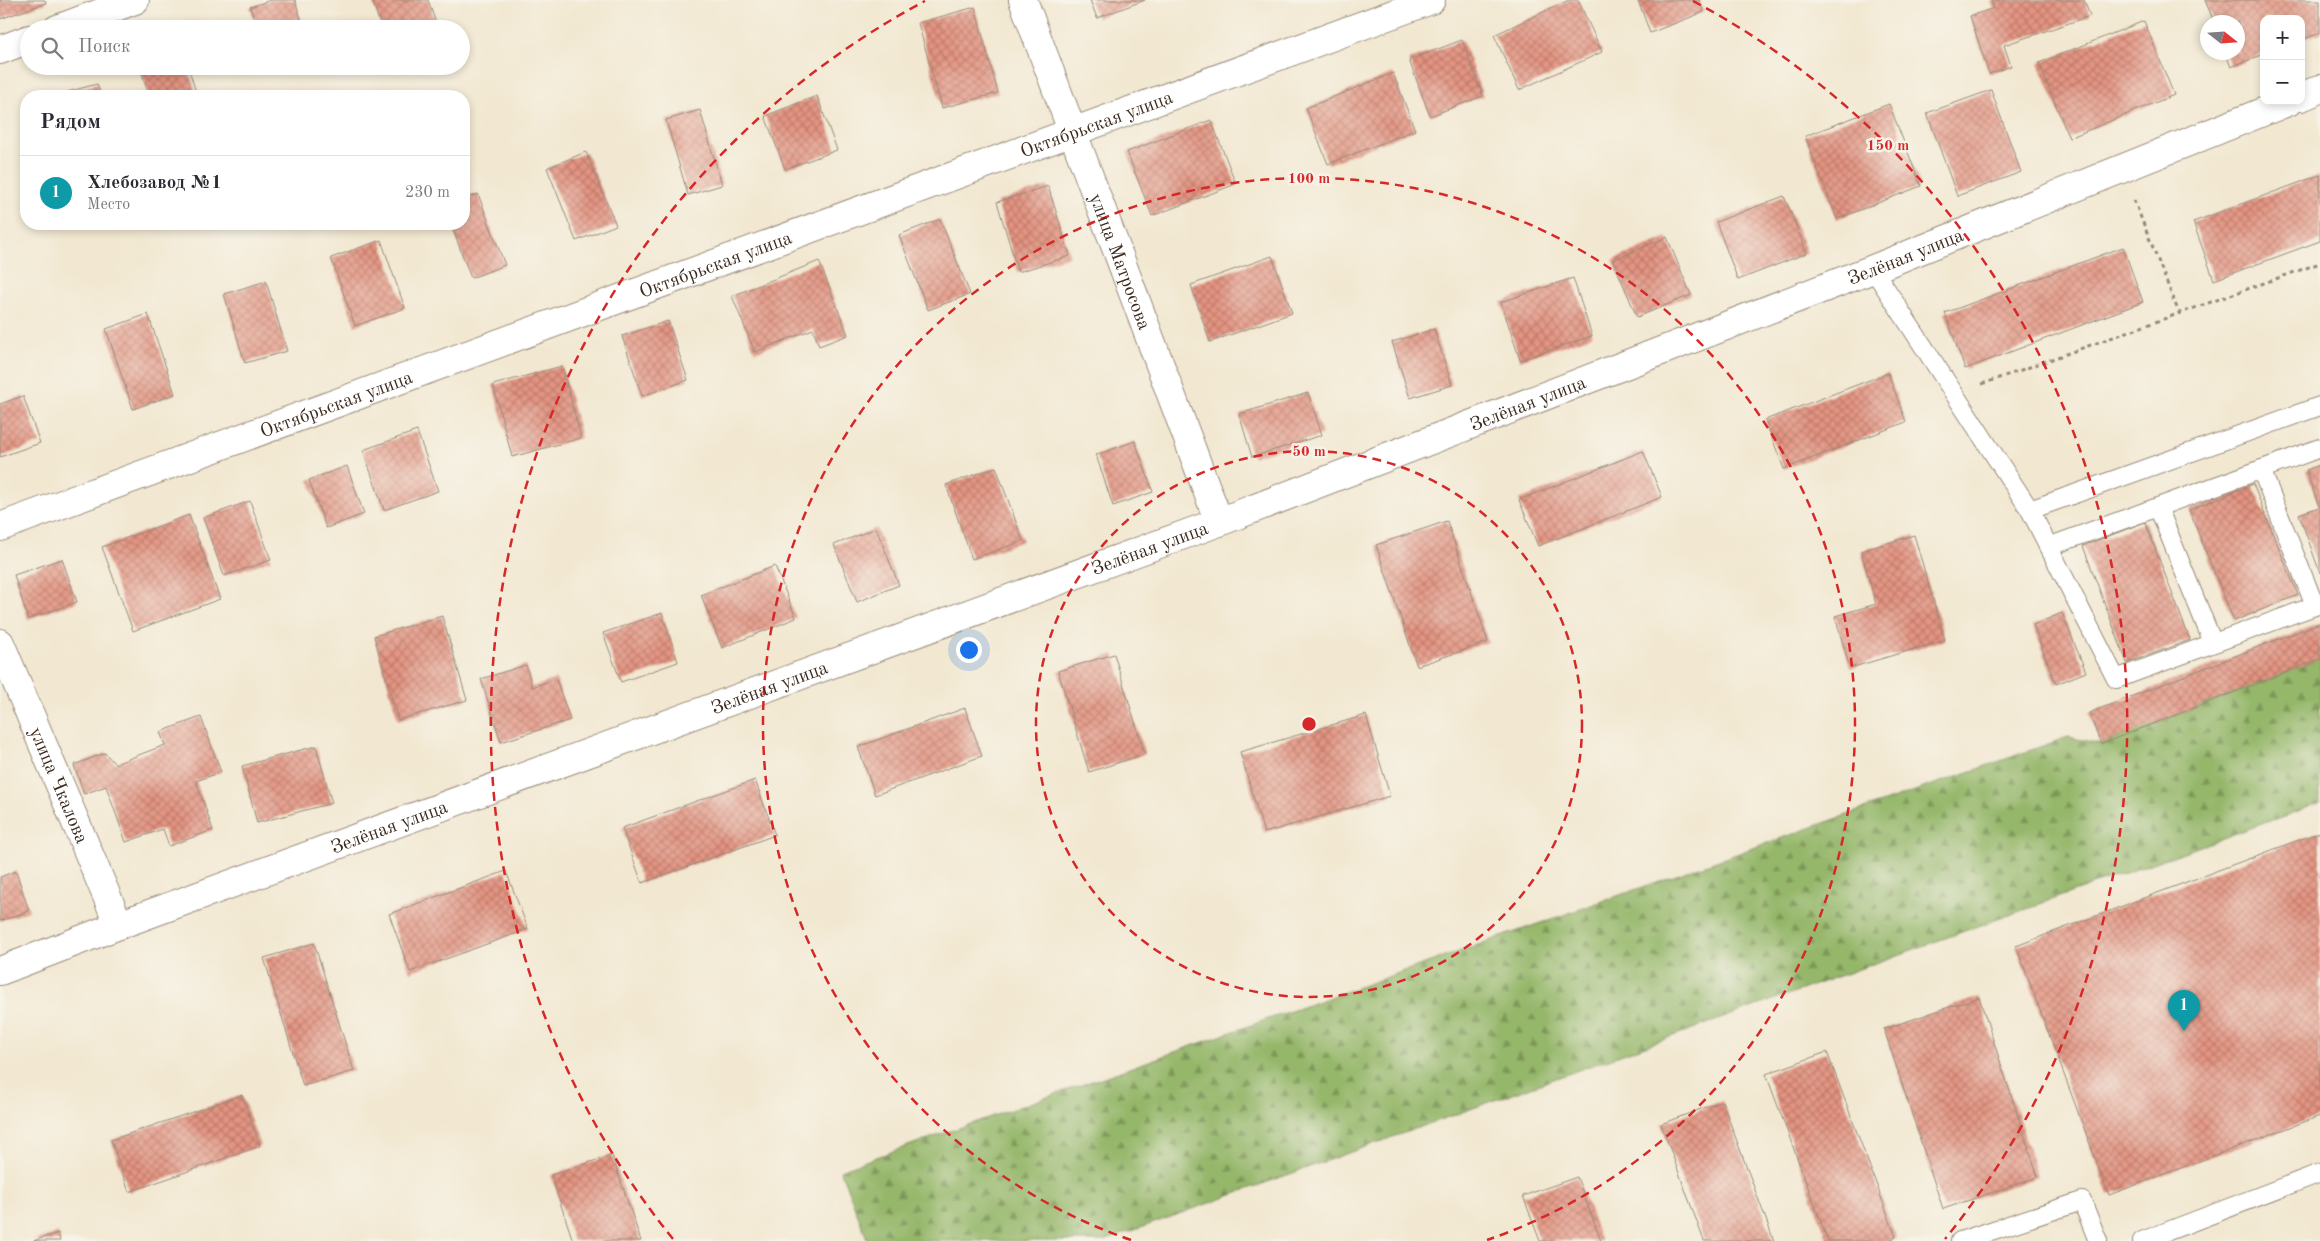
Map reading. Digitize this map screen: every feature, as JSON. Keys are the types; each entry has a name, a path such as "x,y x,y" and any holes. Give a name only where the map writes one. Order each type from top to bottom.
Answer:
{"street":[{"path":"81,20 135,0"},
{"name":"улица Матросова","path":"1023,0 1219,522"},
{"name":"Октябрьская улица","path":"0,527 1431,0"},
{"path":"0,50 20,42"},
{"path":"2305,95 2320,89"},
{"name":"Зелёная улица","path":"0,971 119,925 1219,522 1873,268 2280,105"},
{"name":"улица Чкалова","path":"0,643 119,925"}],"lane":[{"path":"1873,268 2030,510 2116,679 2318,605 2261,469"},
{"path":"2030,510 2320,406"},
{"path":"2048,547 2320,448"},
{"path":"2158,507 2213,644"},
{"path":"2142,1241 2320,1173"},
{"path":"1960,1241 2082,1201 2098,1241"}],"path":[{"path":"2121,169 2179,313"},
{"path":"1954,394 2320,263"}],"green space":[{"path":"2320,659 2320,803 1104,1241 868,1241 840,1170 2068,737 2101,744"}],"building":[{"path":"0,0 45,0 46,3 0,19"},
{"path":"271,0 295,0 301,20 254,20 250,7"},
{"path":"372,0 428,0 435,20 379,20"},
{"path":"1090,0 1145,0 1097,18"},
{"path":"1569,0 1578,0 1602,52 1519,90 1494,35"},
{"path":"1638,0 1699,0 1704,12 1650,33"},
{"path":"1991,0 2084,0 2090,16 2004,45 2011,66 1989,74 1970,16 1994,8"},
{"path":"2205,0 2320,0 2320,33 2305,39 2305,15 2260,15 2260,56 2231,67 2228,60 2245,60 2245,15 2211,15"},
{"path":"975,7 998,93 942,108 918,23"},
{"path":"2144,21 2174,95 2069,138 2039,63"},
{"path":"1462,40 1483,96 1430,116 1409,60"},
{"path":"1393,73 1415,130 1328,164 1306,108"},
{"path":"143,75 191,75 195,90 147,90"},
{"path":"97,84 99,90 74,90"},
{"path":"1991,90 2021,172 1957,196 1927,113"},
{"path":"817,96 837,150 785,169 765,116"},
{"path":"1889,104 1921,186 1837,219 1805,136"},
{"path":"700,110 722,185 688,195 666,120"},
{"path":"1211,120 1236,184 1152,216 1127,152"},
{"path":"586,152 616,225 576,241 547,168"},
{"path":"2320,175 2320,241 2214,280 2193,222"},
{"path":"1048,186 1070,256 1018,272 997,202"},
{"path":"478,194 505,265 471,278 453,230 470,230 470,197"},
{"path":"1784,196 1807,253 1738,280 1716,222"},
{"path":"940,219 970,294 928,310 899,235"},
{"path":"1667,237 1691,295 1637,317 1613,260"},
{"path":"381,240 405,308 355,326 331,258"},
{"path":"2123,247 2143,302 1965,369 1945,313"},
{"path":"1272,256 1292,313 1210,342 1191,285"},
{"path":"819,261 848,335 819,346 813,329 755,352 732,296"},
{"path":"1573,278 1592,336 1520,360 1501,302"},
{"path":"266,281 287,351 245,363 224,294"},
{"path":"148,314 175,394 133,409 106,329"},
{"path":"668,321 688,380 642,396 622,336"},
{"path":"1434,329 1452,385 1410,398 1392,342"},
{"path":"562,366 581,438 512,457 493,385"},
{"path":"1888,373 1906,422 1784,469 1765,420"},
{"path":"1308,393 1322,435 1252,457 1239,414"},
{"path":"23,396 40,443 0,457 0,404"},
{"path":"417,431 438,491 384,510 363,450"},
{"path":"1135,441 1153,492 1113,506 1096,455"},
{"path":"1643,451 1662,497 1538,546 1519,500"},
{"path":"2320,465 2320,573 2299,514 2319,507 2306,470"},
{"path":"347,466 364,514 326,528 309,480"},
{"path":"996,467 1023,541 972,559 946,485"},
{"path":"2253,484 2298,595 2234,621 2189,510"},
{"path":"250,501 271,560 224,576 203,518"},
{"path":"189,515 220,599 133,631 102,547"},
{"path":"1447,521 1488,642 1417,666 1376,545"},
{"path":"2145,522 2190,640 2127,663 2083,546"},
{"path":"876,528 899,585 857,602 834,545"},
{"path":"1914,535 1945,640 1850,668 1835,616 1876,604 1861,551"},
{"path":"62,559 77,602 28,619 14,575"},
{"path":"775,566 796,618 722,648 701,595"},
{"path":"662,613 678,662 621,682 603,633"},
{"path":"2062,613 2086,672 2056,684 2033,625"},
{"path":"442,616 467,700 398,720 374,636"},
{"path":"2320,623 2320,659 2101,744 2089,713"},
{"path":"1114,654 1145,754 1089,772 1058,671"},
{"path":"526,665 532,687 556,679 570,720 501,742 481,679"},
{"path":"965,708 982,756 875,795 858,747"},
{"path":"1366,715 1390,796 1264,833 1240,752"},
{"path":"201,717 221,772 196,781 213,830 169,846 163,829 126,842 106,786 84,794 74,765 105,753 115,764 165,745 160,732"},
{"path":"316,746 332,803 257,823 242,766"},
{"path":"755,780 775,835 642,883 622,828"},
{"path":"2320,832 2320,1116 2109,1195 2016,946"},
{"path":"16,871 29,911 0,921 0,877"},
{"path":"506,871 528,929 410,972 389,914"},
{"path":"314,943 354,1071 303,1086 264,958"},
{"path":"1979,997 2038,1177 1943,1209 1884,1029"},
{"path":"1827,1052 1896,1237 1886,1241 1828,1241 1766,1074"},
{"path":"242,1095 260,1146 129,1192 111,1140"},
{"path":"1722,1101 1774,1241 1704,1241 1661,1124"},
{"path":"612,1155 641,1241 573,1241 551,1175"},
{"path":"1577,1177 1601,1241 1540,1241 1523,1196"},
{"path":"58,1233 60,1241 33,1241"}],"place":[{"name":"Хлебозавод №1","path":"2184,1031"}]}
